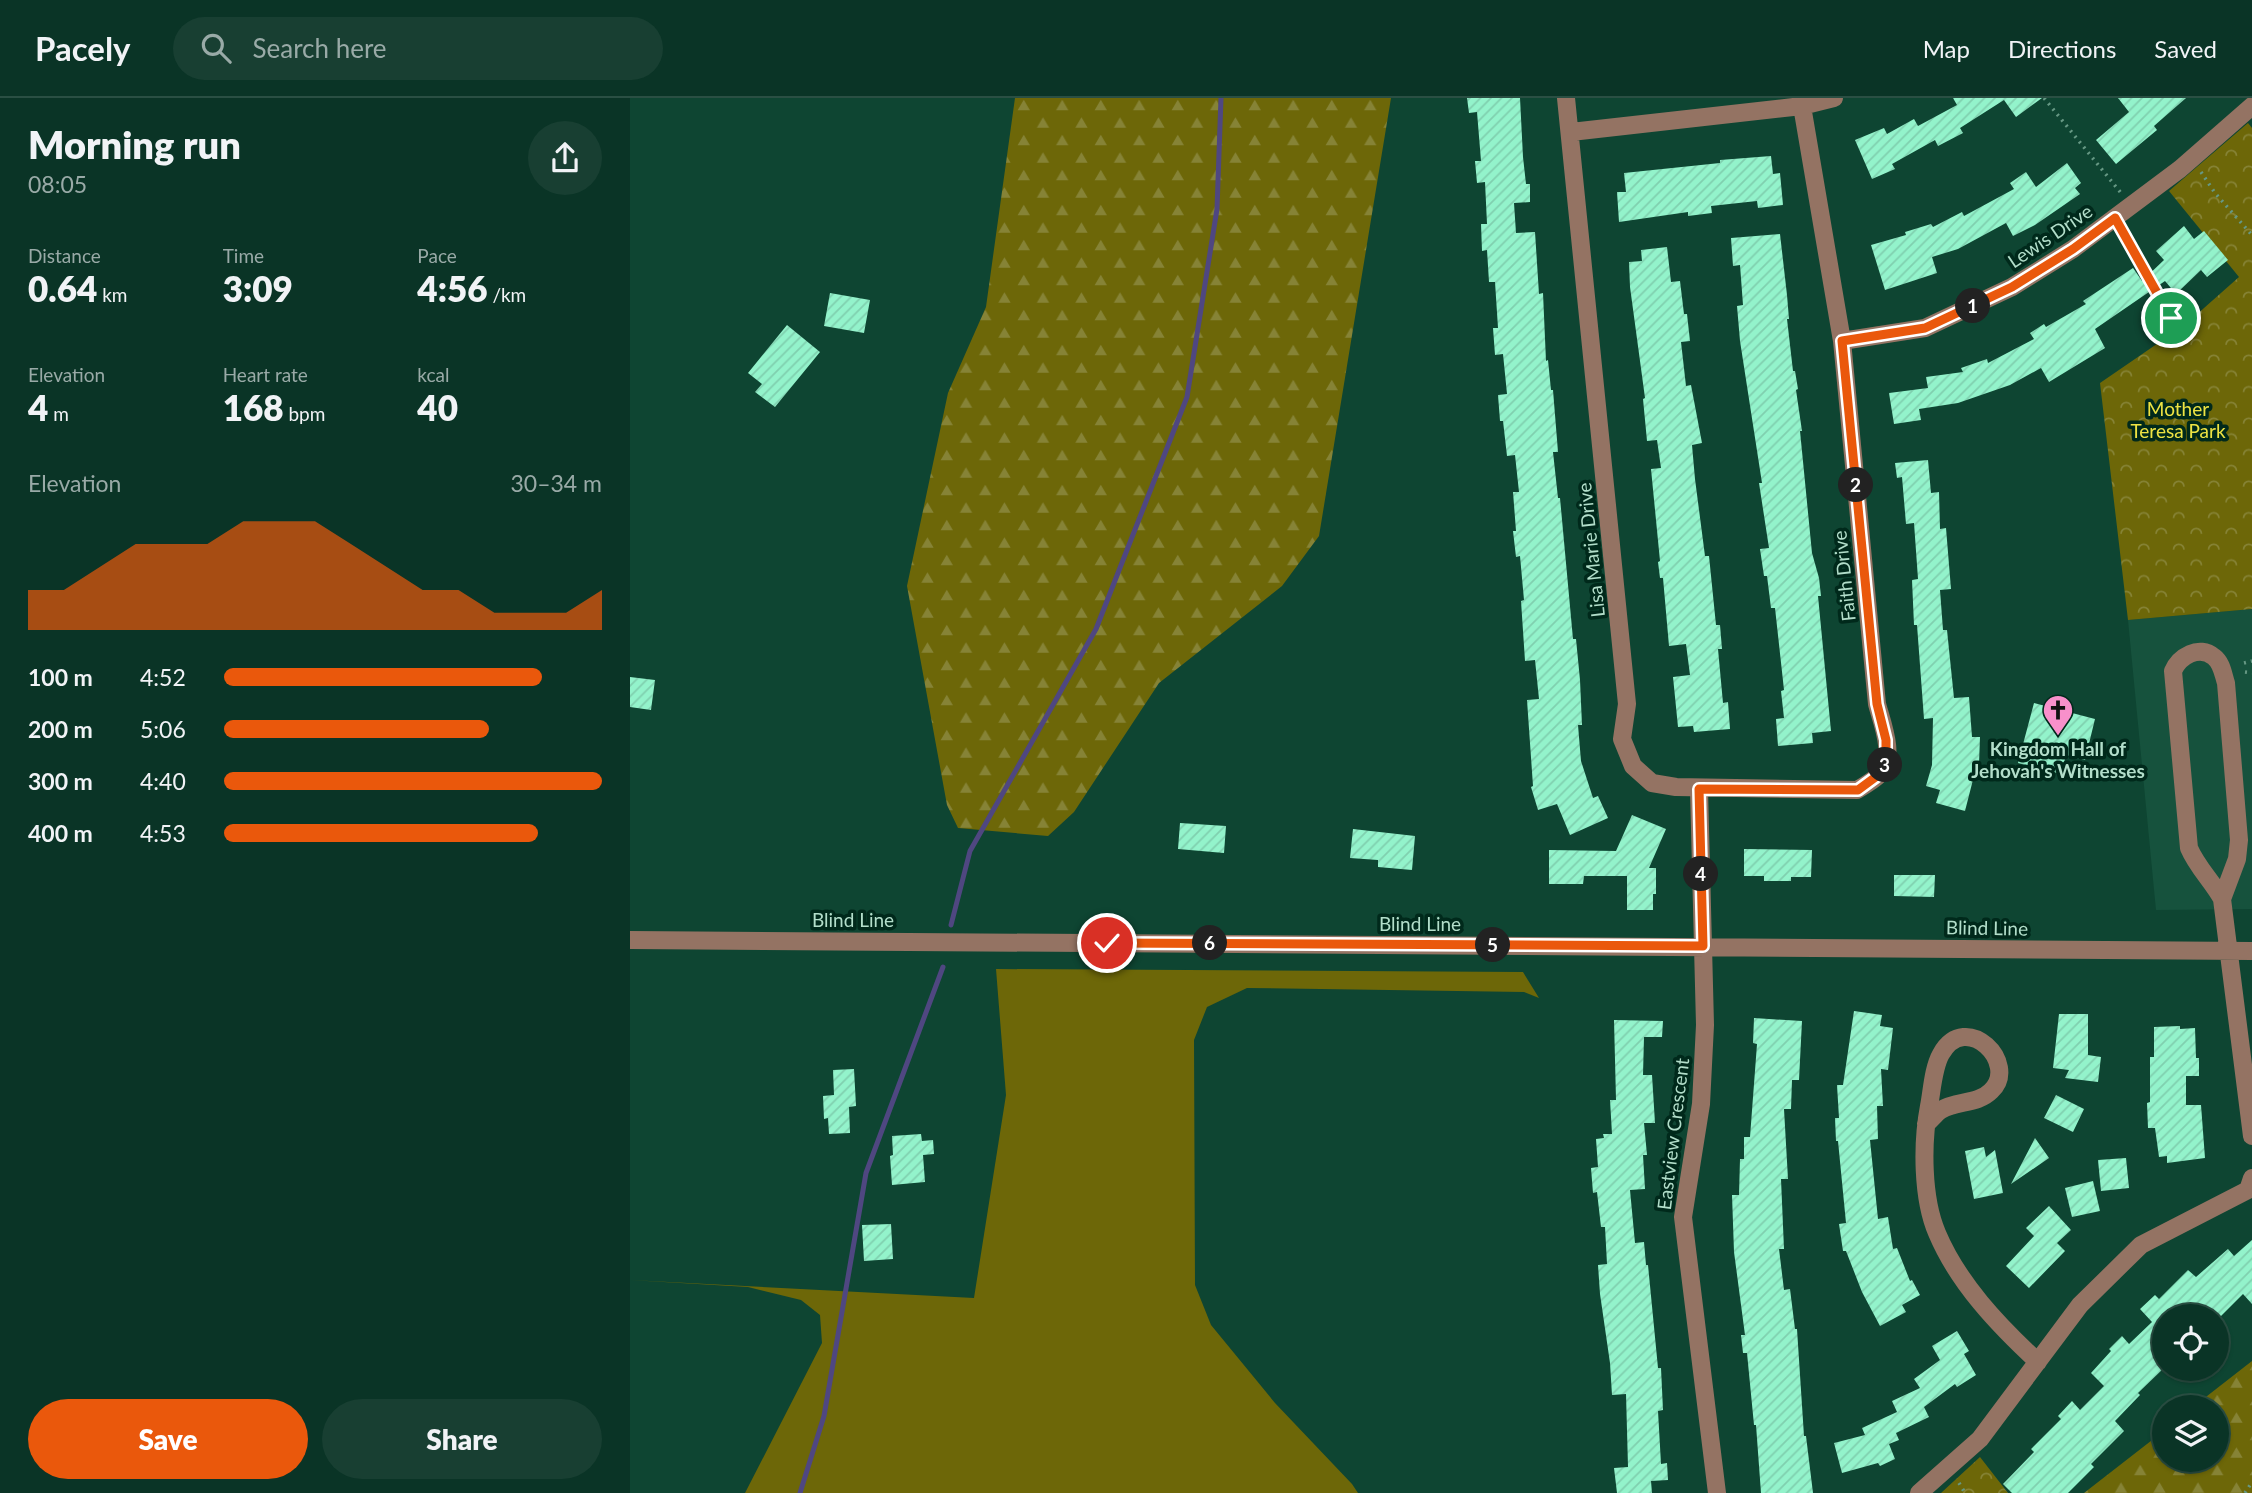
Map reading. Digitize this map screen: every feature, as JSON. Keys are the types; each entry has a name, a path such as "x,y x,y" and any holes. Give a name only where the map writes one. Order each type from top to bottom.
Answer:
{"street":[{"name":"Lisa Marie Drive","path":"1566,98 1627,704 1622,739 1633,766 1652,783 1699,789"},
{"path":"1571,132 1802,106 1834,98"},
{"name":"Faith Drive","path":"1699,789 1858,790 1881,773 1886,760 1886,740 1877,704 1842,341 1802,106"},
{"name":"Lewis Drive","path":"1842,341 1925,328 2012,287 2073,249 2131,206 2188,162 2252,106"},
{"path":"2222,899 2237,859 2239,840 2226,683 2217,659 2212,655 2199,653 2182,657 2173,671 2172,683 2189,848 2222,899 2252,1136"},
{"path":"1699,789 1703,946"},
{"name":"Blind Line","path":"630,940 2252,951"},
{"name":"Eastview Crescent","path":"1703,946 1705,1025 1701,1104 1683,1217 1717,1493"},
{"path":"1926,1124 1941,1110 1976,1101 1992,1091 1998,1079 1998,1066 1991,1048 1971,1037 1959,1038 1949,1043 1940,1056 1926,1124 1927,1195 1936,1232 1965,1283 2008,1334 2038,1362"},
{"path":"1919,1493 1980,1439 2080,1305 2141,1245 2248,1190 2252,1178"}],"path":[{"path":"2044,98 2131,206"},
{"path":"2188,162 2202,173 2215,193 2250,228 2252,235"},
{"path":"2115,218 2171,318"},
{"path":"2244,663 2252,661"},
{"path":"2245,673 2252,673"},
{"path":"2245,1493 2252,1482"}],"shaded area":[{"path":"2252,609 2252,909 2156,910 2128,620"}],"green space":[{"path":"1015,98 1391,98 1319,536 1282,586 1159,683 1074,812 1048,836 958,828 947,805 907,586 948,393 986,307"},
{"name":"Mother Teresa Park","path":"2248,123 2252,128 2252,609 2128,620 2100,383 2186,324 2239,277 2169,191"},
{"path":"996,969 1523,972 1539,998 1524,992 1247,988 1207,1007 1194,1040 1195,1285 1211,1325 1275,1403 1358,1493 745,1493 822,1343 820,1315 801,1300 748,1287 630,1280 974,1298 1006,1095"},
{"path":"2252,1361 2252,1493 2084,1493 2152,1440 2152,1472 2229,1472 2229,1395 2208,1395"},
{"path":"1980,1457 2008,1493 1941,1493"}],"building":[{"path":"1467,98 1520,98 1523,157 1526,184 1530,184 1530,202 1514,203 1516,233 1535,232 1539,294 1543,293 1546,361 1548,360 1553,390 1558,452 1553,452 1573,639 1576,639 1580,680 1582,725 1578,725 1581,761 1593,798 1598,796 1608,818 1570,835 1557,804 1538,810 1531,787 1527,700 1539,699 1535,660 1525,661 1520,556 1516,557 1513,531 1516,531 1513,492 1519,492 1515,455 1507,456 1503,421 1500,421 1498,395 1507,394 1503,354 1495,355 1493,328 1498,328 1495,282 1489,282 1487,250 1482,251 1481,224 1487,224 1485,182 1477,183 1475,161 1481,161 1477,112 1469,113"},
{"path":"1953,98 2042,98 2016,117 2004,100 1960,128 1963,133 1938,146 1935,140 1892,164 1895,169 1872,179 1855,140 1884,128 1887,134 1914,119 1918,126 1957,105"},
{"path":"2118,98 2186,98 2154,126 2157,130 2116,164 2096,140 2129,112"},
{"path":"1771,156 1773,174 1780,173 1783,205 1758,208 1757,201 1711,206 1712,213 1688,216 1688,212 1619,222 1617,192 1626,192 1624,173"},
{"path":"2067,163 2081,183 2075,188 2080,194 2035,225 2013,236 2006,223 1958,249 1932,257 1937,273 1885,290 1871,245 1906,235 1905,232 1931,224 1933,227 1962,212 1964,216 2014,189 2010,183 2026,172 2036,187"},
{"path":"2184,226 2194,239 2204,231 2228,260 2207,277 2201,270 2176,294 2165,281 2095,329 2105,348 2049,382 2041,368 2010,385 1958,403 1919,409 1921,420 1894,424 1889,393 1928,388 1926,377 1963,372 1961,368 1987,359 1988,363 2034,339 2030,333 2086,304 2083,301 2133,268 2142,281 2164,260 2156,251"},
{"path":"1780,234 1793,371 1798,389 1812,553 1821,596 1818,596 1831,731 1812,733 1813,743 1778,746 1776,719 1784,718 1781,691 1784,690 1775,608 1771,608 1760,549 1769,548 1740,341 1737,306 1743,305 1740,265 1733,266 1731,238"},
{"path":"1667,247 1671,282 1680,281 1684,314 1687,314 1690,341 1681,342 1686,386 1691,385 1702,443 1692,445 1695,479 1705,556 1709,556 1716,625 1720,625 1722,649 1718,649 1723,703 1728,702 1730,729 1694,732 1693,726 1678,727 1673,677 1690,675 1686,644 1669,646 1663,578 1660,578 1658,562 1651,469 1661,468 1657,440 1647,441 1645,398 1629,262 1642,261 1641,250"},
{"path":"830,293 870,300 864,333 824,326"},
{"path":"787,325 820,352 775,407 755,392 762,384 748,373"},
{"path":"1928,460 1931,493 1939,492 1940,529 1946,528 1951,589 1940,590 1943,630 1947,630 1954,698 1969,697 1972,737 1980,737 1979,764 1965,811 1936,803 1940,790 1926,786 1932,765 1933,718 1924,719 1917,625 1914,625 1912,580 1918,579 1914,523 1906,524 1902,477 1897,478 1895,463"},
{"path":"630,677 655,680 651,710 630,707"},
{"name":"Kingdom Hall of Jehovah's Witnesses","path":"2034,703 2095,719 2085,760 2066,755 2061,774 2018,763"},
{"path":"1632,815 1666,829 1649,868 1656,868 1653,910 1627,910 1627,876 1584,876 1583,884 1549,884 1549,850 1616,851"},
{"path":"1180,823 1226,826 1224,853 1178,849"},
{"path":"1353,829 1415,836 1412,870 1378,867 1378,860 1350,858"},
{"path":"1744,849 1812,850 1811,877 1791,877 1791,881 1764,881 1764,876 1744,876"},
{"path":"1894,875 1935,875 1934,897 1894,896"},
{"path":"1854,1011 1882,1015 1880,1026 1893,1028 1888,1070 1881,1069 1883,1106 1877,1106 1878,1139 1870,1140 1878,1219 1888,1217 1893,1249 1897,1248 1910,1281 1912,1280 1920,1295 1902,1305 1906,1312 1880,1326 1862,1292 1846,1251 1843,1251 1839,1224 1846,1223 1836,1141 1835,1118 1839,1118 1837,1085 1843,1085"},
{"path":"2059,1014 2088,1014 2088,1055 2101,1057 2098,1082 2065,1078 2069,1070 2053,1068"},
{"path":"1754,1018 1802,1021 1799,1080 1792,1080 1791,1109 1784,1109 1788,1179 1781,1179 1784,1249 1779,1249 1784,1290 1790,1289 1797,1329 1804,1436 1813,1493 1761,1493 1747,1353 1743,1353 1741,1335 1745,1335 1734,1252 1732,1195 1739,1195 1744,1137 1750,1137 1757,1044 1753,1043"},
{"path":"1614,1020 1663,1021 1662,1037 1644,1037 1643,1075 1652,1075 1655,1123 1644,1123 1647,1155 1643,1155 1645,1189 1630,1190 1635,1243 1644,1242 1658,1368 1661,1368 1663,1410 1658,1411 1661,1464 1667,1463 1668,1480 1651,1481 1652,1493 1617,1493 1614,1468 1628,1467 1626,1394 1612,1395 1600,1294 1598,1265 1607,1264 1605,1227 1601,1227 1597,1192 1593,1193 1591,1168 1598,1167 1596,1139 1604,1138 1603,1134 1612,1134 1610,1100 1616,1100"},
{"path":"2180,1026 2180,1029 2195,1028 2199,1076 2186,1076 2186,1105 2201,1105 2205,1158 2167,1163 2167,1156 2159,1157 2155,1128 2148,1128 2150,1057 2154,1057 2154,1027"},
{"path":"854,1069 856,1106 849,1107 850,1133 829,1134 828,1118 824,1119 823,1096 834,1095 833,1070"},
{"path":"2056,1095 2084,1109 2073,1132 2044,1118"},
{"path":"921,1134 922,1141 933,1140 934,1154 923,1155 925,1182 892,1185 892,1136"},
{"path":"2035,1138 2049,1158 2011,1184"},
{"path":"1984,1147 1986,1157 1995,1150 2003,1193 1974,1199 1965,1151"},
{"path":"2126,1158 2129,1188 2101,1191 2098,1160"},
{"path":"2093,1181 2100,1211 2072,1217 2065,1188"},
{"path":"2049,1206 2071,1230 2057,1243 2065,1251 2029,1288 2006,1266 2034,1236 2026,1228"},
{"path":"891,1224 893,1259 864,1261 862,1225"},
{"path":"2252,1240 2252,1304 2243,1294 2229,1308 2229,1304 2152,1304 2152,1322 2140,1309 2155,1295 2159,1299 2188,1270 2196,1277 2228,1249 2234,1256"},
{"path":"2152,1322 2152,1380 2115,1421 2124,1431 2091,1464 2094,1467 2068,1493 2012,1493 2003,1484 2034,1452 2031,1449 2061,1419 2058,1416 2072,1401 2080,1410 2104,1386 2091,1373 2111,1351 2109,1349 2122,1336 2129,1344"},
{"path":"1957,1331 1969,1351 1964,1354 1976,1375 1957,1387 1955,1384 1924,1407 1929,1417 1896,1433 1899,1440 1889,1444 1895,1459 1880,1466 1878,1463 1842,1473 1834,1443 1865,1435 1862,1428 1897,1412 1892,1401 1920,1388 1914,1379 1940,1360 1932,1346"}],"waterway":[{"path":"951,925 970,851 1096,629 1187,397 1217,209 1221,98"},
{"path":"800,1493 824,1416 866,1173 943,967"}],"place":[{"name":"Kingdom Hall of Jehovah's Witnesses","path":"2058,737"}],"route":[{"path":"1107,943 1703,946 1699,789 1858,790 1881,773 1886,760 1886,740 1877,704 1842,341 1925,328 2012,287 2073,249 2115,218 2171,318"}]}
